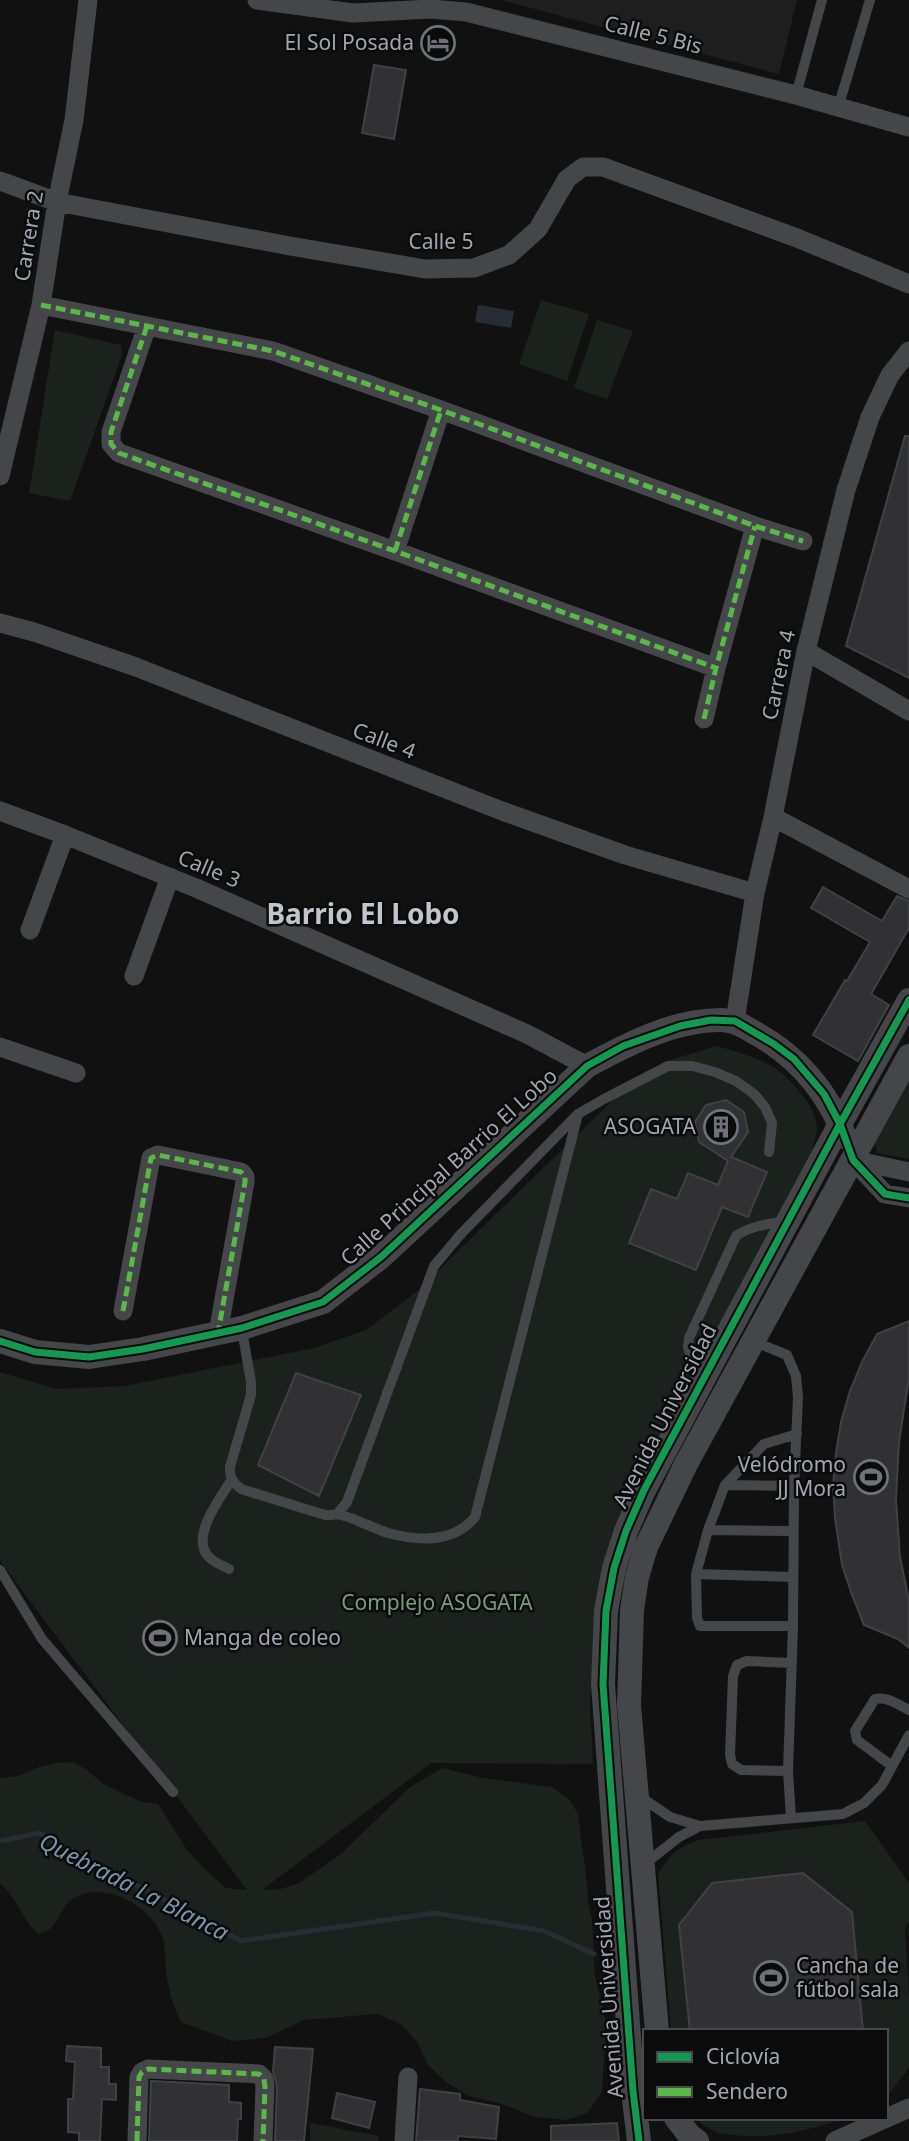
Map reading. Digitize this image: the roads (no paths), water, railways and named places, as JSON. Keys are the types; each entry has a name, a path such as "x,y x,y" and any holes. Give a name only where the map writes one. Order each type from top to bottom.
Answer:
{"street":[{"name":"Carrera 2","path":"0,476 3,452 41,305 57,202 74,120 88,0"},
{"name":"Calle 5 Bis","path":"257,0 353,13 430,9 466,12 796,95 909,127"},
{"name":"Calle 5","path":"0,181 57,202 385,263 425,269 474,268 509,255 538,229 567,180 583,167 603,167 797,238 909,284"},
{"path":"41,305 273,351 803,541"},
{"path":"147,326 111,432 111,444 119,453 716,668"},
{"name":"Carrera 4","path":"735,1021 755,893 806,651 846,490 870,417 890,375 909,351"},
{"path":"395,551 441,410"},
{"path":"704,719 755,526"},
{"name":"Calle 4","path":"0,623 136,667 489,806 625,855 755,893"},
{"path":"806,651 909,711"},
{"name":"Calle 3","path":"0,811 170,877 527,1034 587,1066"},
{"path":"773,817 909,889"},
{"path":"30,930 65,835"},
{"path":"134,976 170,877"},
{"name":"Avenida Universidad","path":"639,2141 603,1684 606,1611 614,1568 644,1490 909,1000"},
{"name":"Calle Principal Barrio El Lobo","path":"0,1341 35,1352 89,1357 144,1349 230,1331 323,1303 381,1257 587,1066 623,1046 670,1029 710,1020 735,1021"},
{"path":"735,1021 794,1059 824,1094 840,1125 853,1160 884,1194 909,1198"},
{"path":"0,1047 76,1073"},
{"name":"Avenida Universidad","path":"657,2029 629,1705 632,1610 637,1577 646,1547 709,1422 909,1056"},
{"path":"122,1311 151,1158 158,1155 241,1172 245,1177 230,1331"},
{"path":"853,1160 909,1172"},
{"path":"137,2141 139,2077 148,2069 259,2074 264,2079 265,2087 263,2141"},
{"path":"404,2141 408,2077"},
{"path":"888,2117 909,2108"},
{"path":"678,2120 697,2141"},
{"path":"835,2141 882,2120"}],"lane":[{"path":"796,95 822,0"},
{"path":"838,108 870,0"},
{"path":"338,1513 347,1502 434,1266 460,1235 578,1114 668,1066 692,1066 736,1081 754,1094 765,1107 772,1123 769,1152"},
{"path":"230,1331 251,1382 251,1395 230,1466 232,1479 241,1489 325,1515 338,1513 388,1533 421,1539 450,1536 466,1528 475,1517 578,1114"},
{"path":"698,1387 688,1346 689,1338 736,1236 762,1224 789,1221"},
{"path":"755,1342 788,1355 796,1376 798,1397 788,1771 791,1818"},
{"path":"793,1626 700,1626 697,1618 696,1574 708,1530 725,1485 764,1444 797,1434"},
{"path":"229,1569 208,1557 201,1540 207,1521 232,1479"},
{"path":"725,1485 794,1486"},
{"path":"708,1530 793,1531"},
{"path":"0,1570 42,1639 173,1792"},
{"path":"696,1574 793,1577"},
{"path":"788,1771 741,1770 732,1764 730,1755 733,1676 737,1665 747,1661 792,1663"},
{"path":"892,1766 857,1740 855,1731 875,1699 888,1700 909,1710"},
{"path":"638,1795 670,1817 700,1826 843,1814 864,1803 882,1785 909,1735"},
{"path":"643,1866 679,1837 700,1826"}],"waterway":[{"name":"Quebrada La Blanca","path":"0,1841 39,1833 241,1941 435,1913 544,1931 594,1954"}],"place":[{"name":"El Sol Posada","path":"438,43"},
{"name":"ASOGATA","path":"721,1127"},
{"name":"Velódromo JJ Mora","path":"871,1477"},
{"name":"Manga de coleo","path":"160,1638"},
{"name":"Cancha de fútbol sala","path":"771,1978"}],"district":[{"name":"Barrio El Lobo","path":"363,914"}],"park label":[{"name":"Complejo ASOGATA","path":"437,1603"}]}
